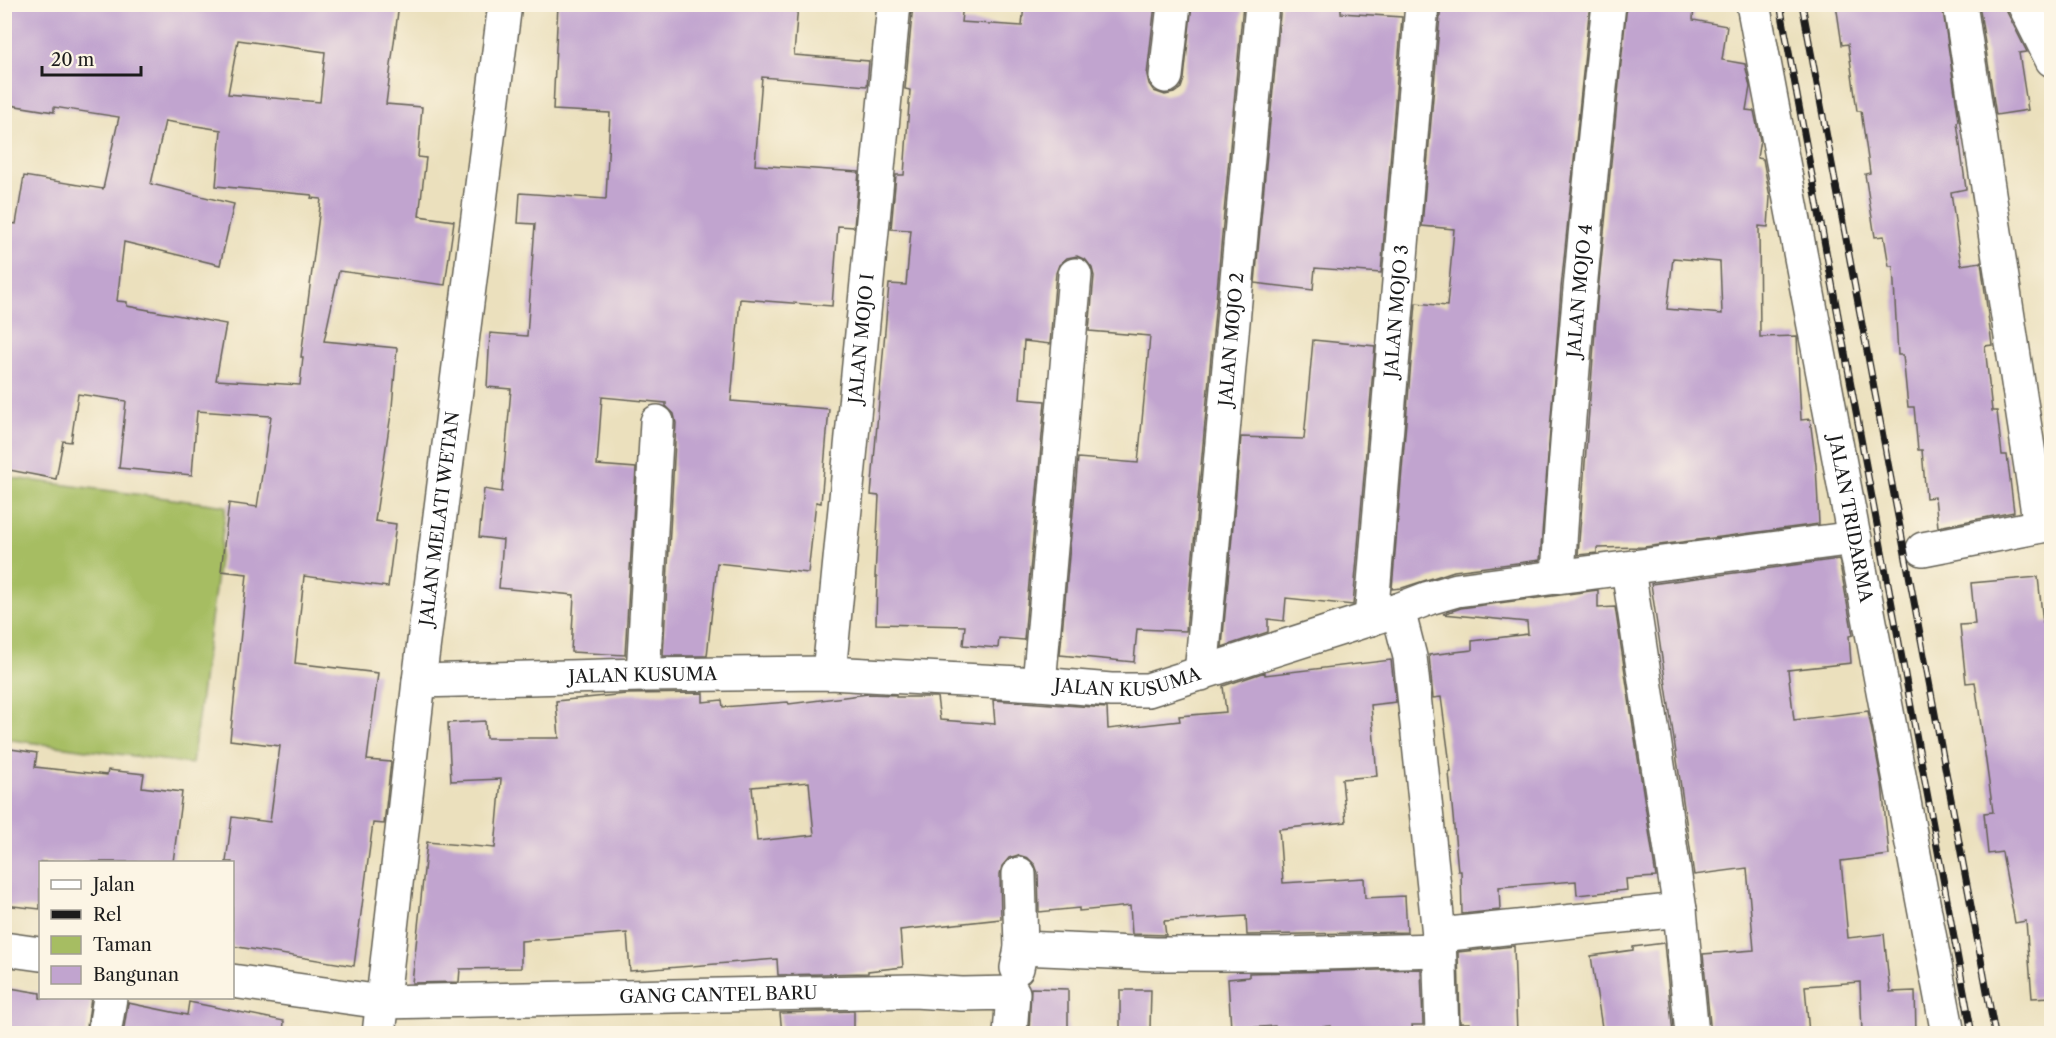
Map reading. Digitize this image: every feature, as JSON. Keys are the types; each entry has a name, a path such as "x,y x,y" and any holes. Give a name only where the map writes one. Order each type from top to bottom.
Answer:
{"street":[{"name":"JALAN MELATI WETAN","path":"379,1034 419,681 505,4"},
{"name":"JALAN MOJO I","path":"829,673 894,4"},
{"path":"1166,76 1174,4"},
{"name":"JALAN MOJO 2","path":"1201,674 1262,4"},
{"name":"JALAN MOJO 3","path":"1384,614 1422,4"},
{"name":"JALAN MOJO 4","path":"1558,576 1583,254 1609,4"},
{"name":"JALAN TRIDARMA","path":"1753,4 1948,1034"},
{"path":"1923,549 2046,525 1960,4"},
{"path":"2024,4 2052,60"},
{"path":"1038,684 1076,275"},
{"path":"643,675 657,422"},
{"name":"JALAN KUSUMA","path":"419,681 829,673 1111,690 1148,690 1457,590 1855,538"},
{"path":"1628,569 1680,910 1692,1013 1692,1034"},
{"path":"1384,614 1410,657 1439,942 1442,1034"},
{"path":"1010,1034 1013,993 1021,948 1019,874"},
{"path":"1021,948 1156,954 1282,954 1439,942 1680,910"},
{"path":"4,949 39,954"},
{"name":"GANG CANTEL BARU","path":"234,981 382,1002 914,991 1013,993"},
{"path":"104,1034 110,999"}],"green space":[{"path":"5,477 226,506 192,764 5,739"}],"building":[{"path":"4,4 399,4 386,104 422,107 418,157 426,158 419,216 454,221 445,285 339,271 324,341 397,348 392,407 375,521 396,524 388,587 304,576 295,663 378,673 367,760 391,762 384,824 373,823 354,966 234,946 234,861 226,861 232,817 270,822 280,746 230,740 247,574 221,571 229,503 257,507 271,416 197,411 192,475 119,468 126,401 78,394 71,442 63,441 56,479 4,469 4,222 16,224 24,176 103,189 119,117 54,107 54,112 4,104","holes":["238,40 325,52 320,102 228,94","165,121 221,130 216,186 312,195 311,198 321,199 301,357 303,357 300,385 216,380 226,324 127,306 127,302 117,301 124,242 220,265 234,204 151,184"]},
{"path":"558,4 798,4 794,55 869,61 867,86 762,77 755,165 859,172 854,227 838,226 832,306 740,299 731,401 829,409 821,503 816,502 808,573 717,563 707,656 663,656 676,423 674,414 666,403 602,397 597,465 636,468 625,655 571,652 574,595 499,588 503,540 479,537 484,489 502,492 511,389 487,387 490,333 527,336 535,224 518,223 520,193 606,199 610,113 553,110"},
{"path":"913,4 963,4 961,22 1022,26 1024,4 1155,4 1147,75 1154,91 1165,95 1181,88 1184,79 1192,4 1243,4 1186,631 1137,629 1134,662 1060,655 1078,458 1138,463 1150,336 1089,331 1094,276 1086,260 1077,256 1067,258 1059,265 1056,273 1050,344 1024,341 1020,399 1045,401 1024,640 999,638 998,648 963,645 965,626 876,624 877,577 875,577 879,496 871,495 889,284 906,285 911,230 891,229 896,175 904,175 910,90 905,89"},
{"path":"1281,4 1341,4 1341,13 1402,17 1381,273 1315,268 1313,290 1255,283"},
{"path":"1441,4 1590,4 1561,288 1540,560 1454,571 1402,588 1392,589 1416,303 1447,306 1454,229 1422,226"},
{"path":"1627,4 1694,4 1693,20 1727,26 1722,60 1745,64 1750,87 1746,110 1754,111 1760,140 1757,158 1763,159 1770,197 1768,227 1759,226 1760,337 1797,336 1801,420 1810,419 1816,465 1819,524 1644,547 1597,548 1597,553 1578,555 1598,292","holes":["1673,258 1720,262 1722,314 1667,309"]},
{"path":"1836,4 1862,4 1863,11 1942,4 1959,121 1957,122 1966,189 1951,192 1961,265 1981,262 1992,345 1985,346 1992,411 1997,411 2002,455 2007,455 2014,512 1938,527 1935,497 1926,498 1922,450 1918,450 1914,407 1908,407 1903,355 1898,355 1893,266 1889,266 1884,236 1875,237 1865,174 1870,173 1861,111 1857,111 1848,44 1842,45"},
{"path":"1979,4 2006,4 2007,12 2027,52 2019,53 2028,110 1996,115"},
{"path":"1313,340 1375,346 1353,605 1286,598 1284,621 1268,619 1268,632 1222,647 1241,437 1304,439"},
{"path":"1839,559 1853,635 1849,636 1851,663 1788,670 1794,720 1868,711 1882,784 1889,855 1841,861 1848,938 1884,934 1890,992 1915,991 1916,1032 1862,1033 1860,982 1805,986 1809,1034 1711,1034 1703,954 1754,950 1747,868 1694,875 1651,584"},
{"path":"2038,577 2043,623 2052,622 2052,997 2032,998 2026,921 2015,923 2002,852 1988,854 1984,813 1993,812 1975,682 1966,683 1960,625 1975,624 1971,583"},
{"path":"1598,590 1598,608 1615,607 1656,877 1626,879 1627,890 1577,895 1576,881 1499,887 1500,910 1462,914 1461,871 1458,871 1449,773 1451,772 1441,697 1433,698 1429,655 1472,650 1472,641 1528,634 1527,622 1443,614 1461,608"},
{"path":"1391,660 1396,702 1371,705 1377,776 1342,779 1346,822 1279,829 1283,883 1364,878 1365,898 1405,896 1407,932 1247,935 1246,916 1164,921 1166,935 1132,934 1130,906 1039,912 1038,873 1035,865 1028,858 1018,855 1009,858 1002,866 1000,874 1001,919 900,930 903,967 868,971 868,973 778,975 777,959 630,971 627,933 521,941 521,968 460,969 459,982 412,983 427,842 495,848 501,779 451,781 448,723 485,721 486,738 559,738 556,701 626,694 703,693 703,702 722,700 723,707 788,702 789,704 868,694 937,697 940,720 995,724 993,700 1107,708 1108,729 1180,721 1179,716 1226,712 1223,686 1265,672 1265,675","holes":["809,782 814,835 757,841 752,787"]},
{"path":"4,748 37,753 35,767 107,775 108,770 144,774 142,787 182,792 173,861 39,861 39,909 4,905"},
{"path":"1664,943 1673,1034 1603,1034 1591,956"},
{"path":"1514,946 1517,1034 1469,1034 1469,1023 1460,1023 1458,952"},
{"path":"1421,969 1423,1025 1412,1025 1413,1034 1331,1034 1331,1026 1275,1030 1275,1026 1231,1029 1228,979 1249,977 1249,973"},
{"path":"4,987 39,993 39,999 91,999 86,1034 9,1034 11,1021 4,1020"},
{"path":"1031,988 1068,989 1068,1034 1029,1034"},
{"path":"1120,990 1151,990 1150,1029 1120,1029"},
{"path":"189,1002 284,1021 283,1034 123,1034 128,1003 187,1015"},
{"path":"854,1011 854,1034 782,1034 780,1013"}],"railway":[{"path":"1780,4 1972,1034"},
{"path":"1802,4 1995,1034"}]}
